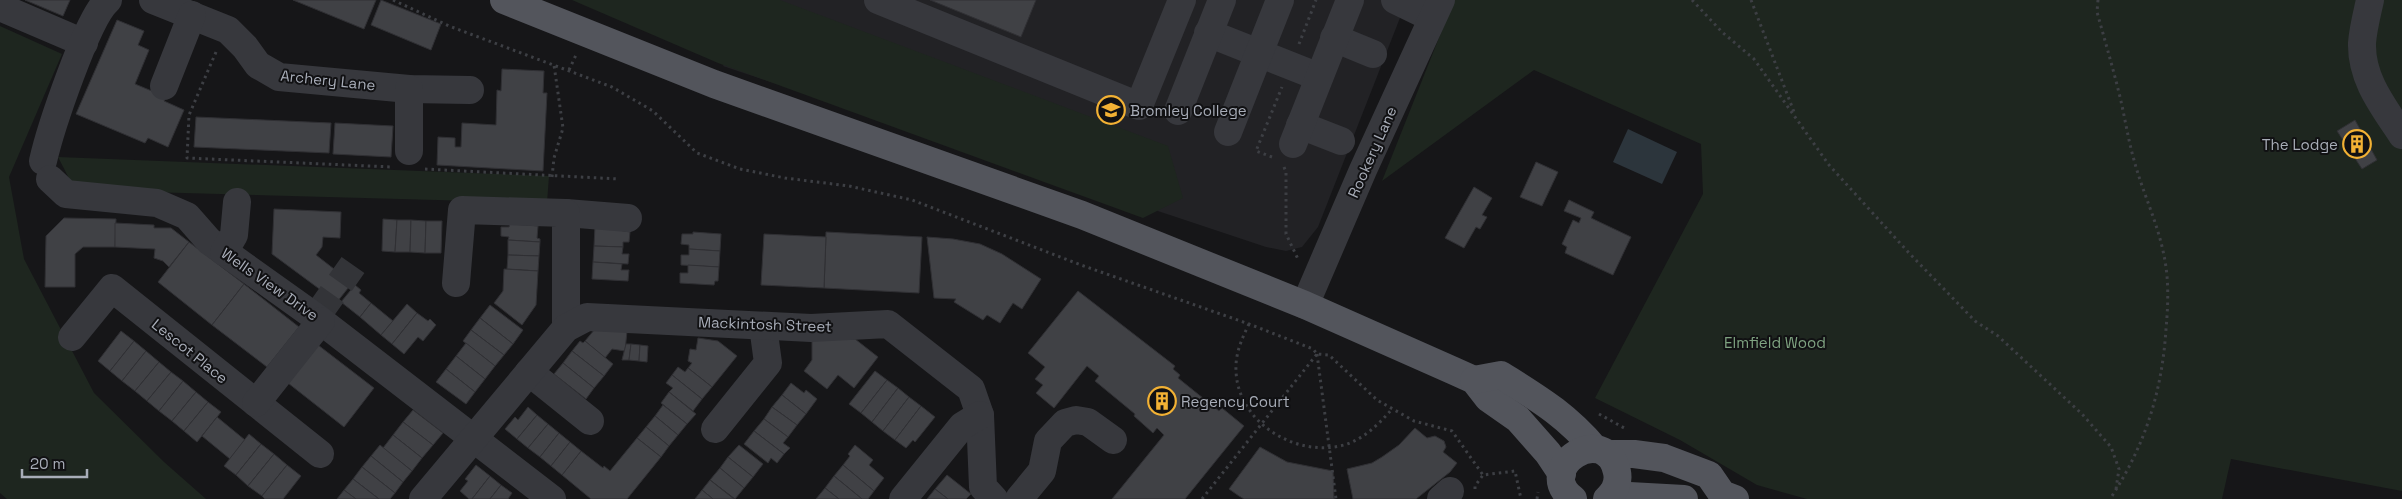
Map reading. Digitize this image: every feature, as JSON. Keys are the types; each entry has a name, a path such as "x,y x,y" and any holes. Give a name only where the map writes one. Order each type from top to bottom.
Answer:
{"main road":[{"path":"504,0 722,88 1082,215 1305,305 1474,380 1488,398 1518,419 1548,453 1564,490"},
{"path":"1474,380 1501,375 1551,407 1573,424 1616,467 1618,476 1609,497 1684,499"},
{"path":"1564,490 1564,465 1574,454 1586,449 1664,458 1709,475 1721,497"}],"street":[{"path":"0,7 84,43 108,0"},
{"name":"Archery Lane","path":"153,0 226,29 245,47 258,65 279,77 409,88 470,90"},
{"path":"878,0 1139,106 1182,0"},
{"path":"1178,111 1222,0"},
{"path":"1228,132 1280,0"},
{"path":"1341,141 1296,134 1350,0"},
{"path":"1395,0 1437,9"},
{"path":"2370,0 2362,43 2366,69 2370,85 2402,135"},
{"name":"Rookery Lane","path":"1305,305 1363,170 1437,9"},
{"path":"164,86 192,16"},
{"path":"1208,33 1319,77"},
{"path":"1334,38 1373,54"},
{"name":"Wells View Drive","path":"84,43 47,143 47,170 66,194 157,204 187,216 209,241 321,321 552,499"},
{"path":"408,162 409,88"},
{"path":"224,252 234,235 237,202"},
{"path":"456,283 462,210 566,213 628,218"},
{"path":"566,213 566,328"},
{"name":"Lescot Place","path":"72,337 112,288 320,454"},
{"name":"Mackintosh Street","path":"423,499 566,328 587,317 811,328 888,324 970,389 980,414 983,487 994,499"},
{"path":"256,403 321,321"},
{"path":"715,429 768,363 763,326"},
{"path":"529,372 590,421"},
{"path":"903,499 962,426 980,414"},
{"path":"1019,499 1042,470 1048,441 1065,423 1076,420 1088,422 1113,440"}],"path":[{"path":"393,0 449,26 612,87 653,111 697,153 740,169 785,178 849,186 912,200 1082,265 1249,324 1313,349 1318,354 1336,499"},
{"path":"1692,0 1722,32 1754,59 1829,165 1909,252 1975,321 1998,336 2082,414 2111,447 2119,469 2116,489"},
{"path":"1751,0 1796,118"},
{"path":"2098,0 2098,12 2120,98 2128,139 2141,187 2155,220 2163,254 2168,306 2164,364 2155,405 2135,456 2110,499"},
{"path":"226,29 190,115 187,158 408,162 552,177 619,178"},
{"path":"552,177 554,158 563,128 554,65"},
{"path":"1249,324 1242,337 1236,370 1238,387 1246,404 1261,423 1281,438 1296,444 1329,447 1345,444 1371,431 1392,409"},
{"path":"1318,354 1329,354 1377,400 1392,409 1414,421 1452,431 1483,475"},
{"path":"1202,499 1318,354"},
{"path":"1455,494 1475,486 1483,475 1514,471 1521,499"}],"shaded area":[{"name":"Bromley College","path":"756,0 1407,0 1318,227 1302,247 1286,251 1266,247 723,66"},
{"path":"1628,129 1677,152 1662,184 1613,162"}],"green space":[{"path":"572,0 780,0 1168,146 1183,198 1143,218 718,63"},
{"name":"Elmfield Wood","path":"1454,0 2402,0 2402,491 2231,459 2222,499 1807,499 1757,485 1680,440 1595,398 1703,194 1701,144 1534,70 1382,181"},
{"path":"0,26 62,54 9,177 24,259 94,393 164,462 206,499 7,499 0,493"},
{"path":"58,157 549,176 547,203 75,190"}],"building":[{"path":"25,0 70,0 63,16"},
{"path":"293,0 376,0 364,29"},
{"path":"381,0 441,24 431,50 371,25"},
{"path":"930,0 1036,0 1021,37"},
{"path":"117,20 144,31 138,45 149,50 135,84 166,97 164,101 184,110 168,147 148,138 145,143 76,114"},
{"path":"502,69 544,71 543,93 547,93 543,171 437,165 438,137 455,138 455,147 461,147 462,123 496,125 497,90 501,91"},
{"path":"196,117 331,123 329,153 194,147"},
{"name":"The Lodge","path":"2355,120 2377,160 2362,169 2337,131"},
{"path":"335,123 393,126 391,157 333,154"},
{"path":"1536,162 1558,172 1542,206 1520,197"},
{"path":"1474,187 1492,198 1482,215 1487,217 1480,229 1476,227 1464,248 1445,238"},
{"path":"1569,200 1594,212 1591,218 1631,237 1613,275 1565,253 1567,247 1562,244 1573,220 1579,223 1581,218 1564,211"},
{"path":"274,209 341,212 340,238 323,237 322,247 316,255 352,283 337,302 272,254"},
{"path":"64,218 116,219 115,247 83,247 75,254 75,287 45,287 46,236"},
{"path":"383,219 397,220 395,252 382,251"},
{"path":"397,220 411,220 410,252 395,252"},
{"path":"411,220 426,221 425,253 410,252"},
{"path":"426,221 442,221 441,253 425,253"},
{"path":"115,223 154,225 154,228 171,228 189,242 169,267 163,261 154,258 155,249 115,247"},
{"path":"510,224 538,226 537,238 540,239 540,242 508,240 509,237 501,236 501,227 509,227"},
{"path":"595,226 630,232 629,242 623,242 623,247 594,246"},
{"path":"693,232 721,234 720,251 689,249 689,245 681,244 682,234 693,234"},
{"path":"826,232 922,237 919,293 824,288"},
{"path":"764,234 826,237 824,288 761,285"},
{"path":"927,237 980,244 1002,254 1041,279 1022,309 1013,303 1000,323 987,315 983,320 954,302 956,299 934,298"},
{"path":"508,240 540,242 539,256 508,255"},
{"path":"189,242 244,284 212,325 158,282"},
{"path":"594,246 623,247 622,254 629,254 628,264 593,262"},
{"path":"689,249 720,251 719,267 681,265 681,255 689,255"},
{"path":"508,255 539,256 538,271 507,269"},
{"path":"593,262 622,264 621,270 629,270 628,281 592,279"},
{"path":"688,265 719,267 718,281 715,281 714,285 680,283 680,273 688,273"},
{"path":"504,269 538,271 536,305 522,325 494,303 503,291"},
{"path":"244,284 299,327 267,367 212,325"},
{"path":"355,285 361,290 359,293 371,303 360,317 341,302"},
{"name":"Regency Court","path":"1078,291 1175,366 1173,369 1180,375 1178,378 1219,411 1222,408 1244,426 1185,499 1112,499 1164,435 1157,428 1153,433 1134,416 1135,414 1095,381 1099,376 1087,366 1054,408 1036,393 1043,385 1035,379 1045,367 1028,353"},
{"path":"371,303 393,321 381,335 360,317"},
{"path":"407,304 417,313 392,344 381,335"},
{"path":"490,305 523,330 513,344 480,318"},
{"path":"417,313 428,321 430,319 436,325 423,341 418,337 404,354 392,344"},
{"path":"480,318 513,344 504,355 471,330"},
{"path":"595,329 627,331 625,351 612,349 605,358 585,341"},
{"path":"471,330 504,355 495,366 463,341"},
{"path":"121,331 134,341 110,371 98,361"},
{"path":"812,335 855,339 878,357 854,388 838,375 827,389 804,371 812,360"},
{"path":"698,338 718,341 737,356 712,387 688,368 692,363 688,361 690,349 696,350"},
{"path":"134,341 146,351 122,381 110,371"},
{"path":"580,341 583,343 585,341 613,364 604,376 572,351"},
{"path":"466,343 495,366 485,379 456,356"},
{"path":"626,344 631,344 629,360 622,360"},
{"path":"631,344 640,345 639,361 629,360"},
{"path":"318,345 374,388 344,427 288,383"},
{"path":"640,345 648,346 647,362 639,361"},
{"path":"146,351 159,362 135,391 122,381"},
{"path":"572,351 604,376 594,388 563,363"},
{"path":"456,356 485,379 475,392 446,369"},
{"path":"159,362 171,372 147,401 135,391"},
{"path":"563,363 594,388 586,399 554,374"},
{"path":"678,367 685,372 688,368 712,387 702,399 672,375"},
{"path":"446,369 475,392 466,404 436,382"},
{"path":"875,371 887,380 861,413 849,404"},
{"path":"171,372 183,381 159,411 147,401"},
{"path":"672,375 702,399 693,411 669,392 673,388 666,383"},
{"path":"887,380 898,388 872,422 861,413"},
{"path":"183,381 196,392 172,421 159,411"},
{"path":"791,383 804,393 806,390 817,399 806,414 782,395"},
{"path":"898,388 909,397 883,431 872,422"},
{"path":"196,392 208,402 184,431 172,421"},
{"path":"669,392 696,414 687,424 661,403"},
{"path":"782,395 806,414 797,425 772,407"},
{"path":"909,397 921,406 895,440 883,431"},
{"path":"208,402 221,412 197,442 184,431"},
{"path":"663,405 687,424 678,435 655,416"},
{"path":"921,406 935,417 915,442 913,440 906,448 895,440"},
{"path":"528,407 537,415 517,439 505,429 515,417 518,420"},
{"path":"772,407 797,425 788,437 764,419"},
{"path":"413,410 443,433 433,445 403,422"},
{"path":"537,415 548,424 528,448 517,439"},
{"path":"655,416 678,435 669,446 646,427"},
{"path":"217,417 245,440 230,459 202,436"},
{"path":"764,419 788,437 783,443 790,448 784,454 754,431"},
{"path":"403,422 433,445 422,458 393,435"},
{"path":"548,424 559,433 540,457 528,448"},
{"path":"646,427 669,446 661,457 637,438"},
{"path":"1415,428 1427,438 1435,436 1444,441 1446,447 1443,452 1457,463 1450,472 1416,499 1353,499 1347,469 1372,463 1382,457 1399,445"},
{"path":"754,431 784,454 777,463 771,458 768,463 744,444"},
{"path":"559,433 570,442 551,466 540,457"},
{"path":"249,434 261,444 236,475 224,466"},
{"path":"393,435 422,458 412,471 383,448"},
{"path":"637,438 661,457 627,499 591,499 562,475 581,451 603,468 604,466 610,471"},
{"path":"570,442 581,451 562,475 551,466"},
{"path":"261,444 274,454 248,486 236,475"},
{"path":"380,445 412,471 403,482 371,456"},
{"path":"739,445 763,464 753,477 728,457"},
{"path":"855,445 873,460 869,465 884,478 874,491 843,465"},
{"path":"1260,447 1287,462 1333,471 1334,499 1244,499 1229,489"},
{"path":"274,454 287,465 262,496 248,486"},
{"path":"371,456 403,482 395,493 362,467"},
{"path":"728,457 753,477 744,488 720,468"},
{"path":"287,465 301,476 283,499 265,499 262,496"},
{"path":"476,465 490,476 472,499 469,499 460,491 468,481 465,479"},
{"path":"843,465 874,491 868,499 862,499 834,476"},
{"path":"362,467 395,493 390,499 379,499 353,479"},
{"path":"720,468 744,488 735,499 710,480"},
{"path":"947,475 971,494 966,499 948,499 935,489"},
{"path":"490,476 501,485 490,499 472,499"},
{"path":"834,476 862,499 839,499 825,488"},
{"path":"353,479 379,499 356,499 344,490"},
{"path":"710,480 734,499 713,499 702,490"},
{"path":"501,485 512,493 508,499 490,499"},
{"path":"825,488 839,499 816,499"},
{"path":"935,489 948,499 927,499"},
{"path":"344,490 356,499 337,499"},
{"path":"702,490 713,499 695,499"}],"tunnel":[{"path":"316,317 353,265"}],"place":[{"name":"Bromley College","path":"1111,110"},
{"name":"The Lodge","path":"2357,144"},
{"name":"Regency Court","path":"1162,401"}]}
